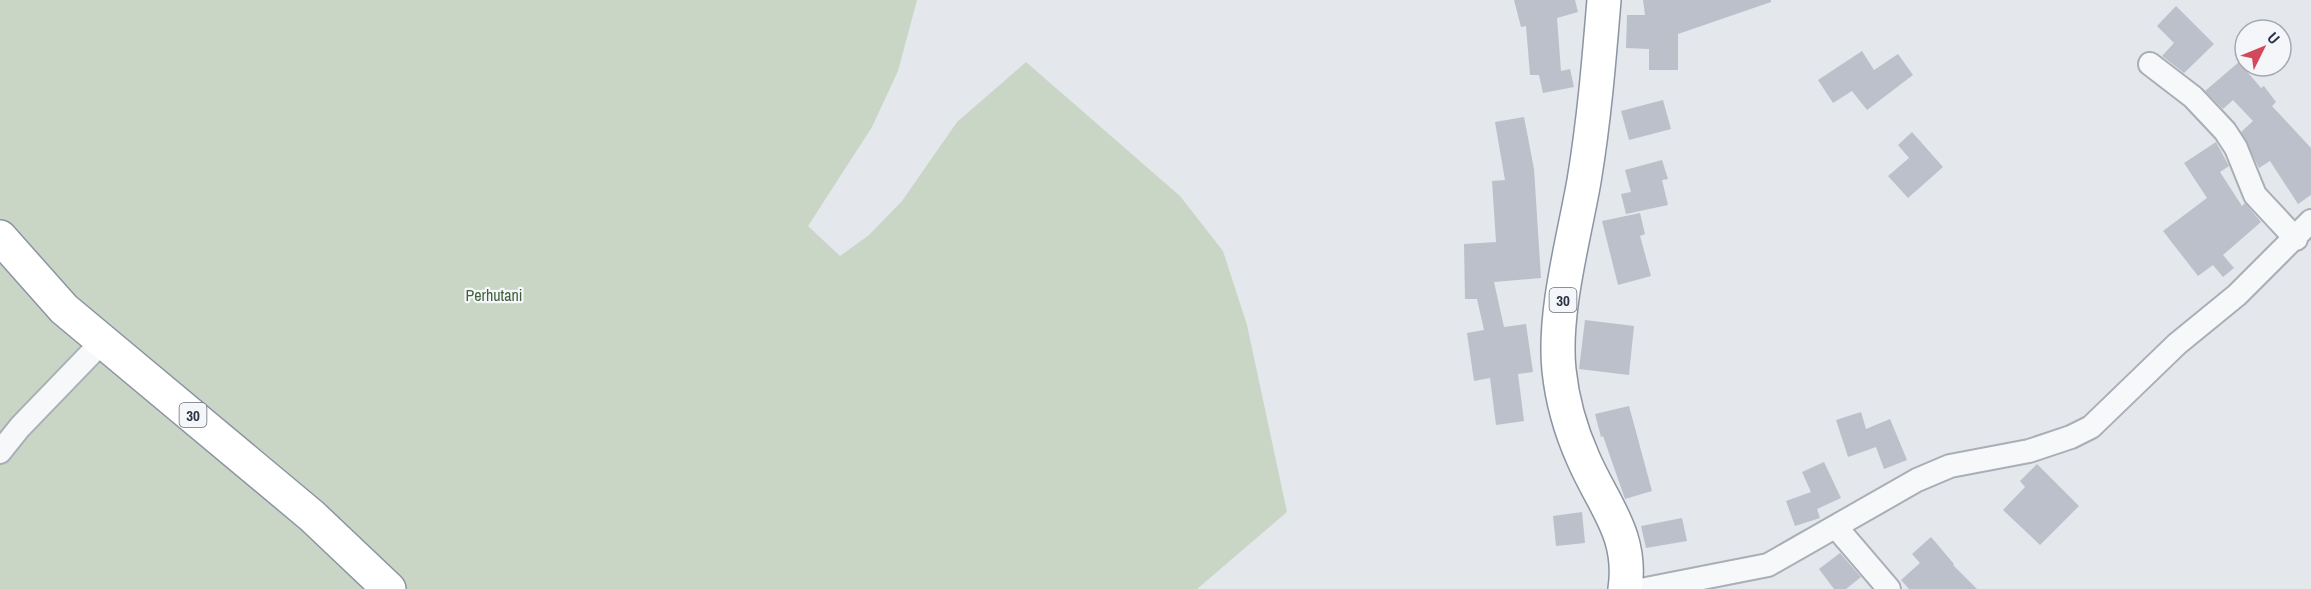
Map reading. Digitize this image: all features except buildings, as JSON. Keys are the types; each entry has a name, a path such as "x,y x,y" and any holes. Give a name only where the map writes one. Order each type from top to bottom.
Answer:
{"highway":[{"name":"30","path":"1604,0 1589,149 1560,320 1559,369 1562,391 1583,458 1616,520 1623,539 1628,573 1626,589"},
{"name":"30","path":"0,237 39,284 103,341 296,502 389,589"}],"street":[{"path":"2150,64 2193,98 2225,131 2236,148 2255,195 2296,239"},
{"path":"1737,589 1768,565 1836,527 1883,497 1950,466 2029,451 2071,437 2091,427 2177,344 2237,295 2296,239 2311,221"},
{"path":"0,452 103,341"},
{"path":"1836,527 1889,589"},
{"path":"1646,589 1768,565"}],"green space":[{"name":"Perhutani","path":"0,0 917,0 898,71 872,127 808,226 840,256 869,235 902,201 957,122 1026,62 1180,196 1223,251 1247,325 1287,512 1197,589 0,589"}]}
